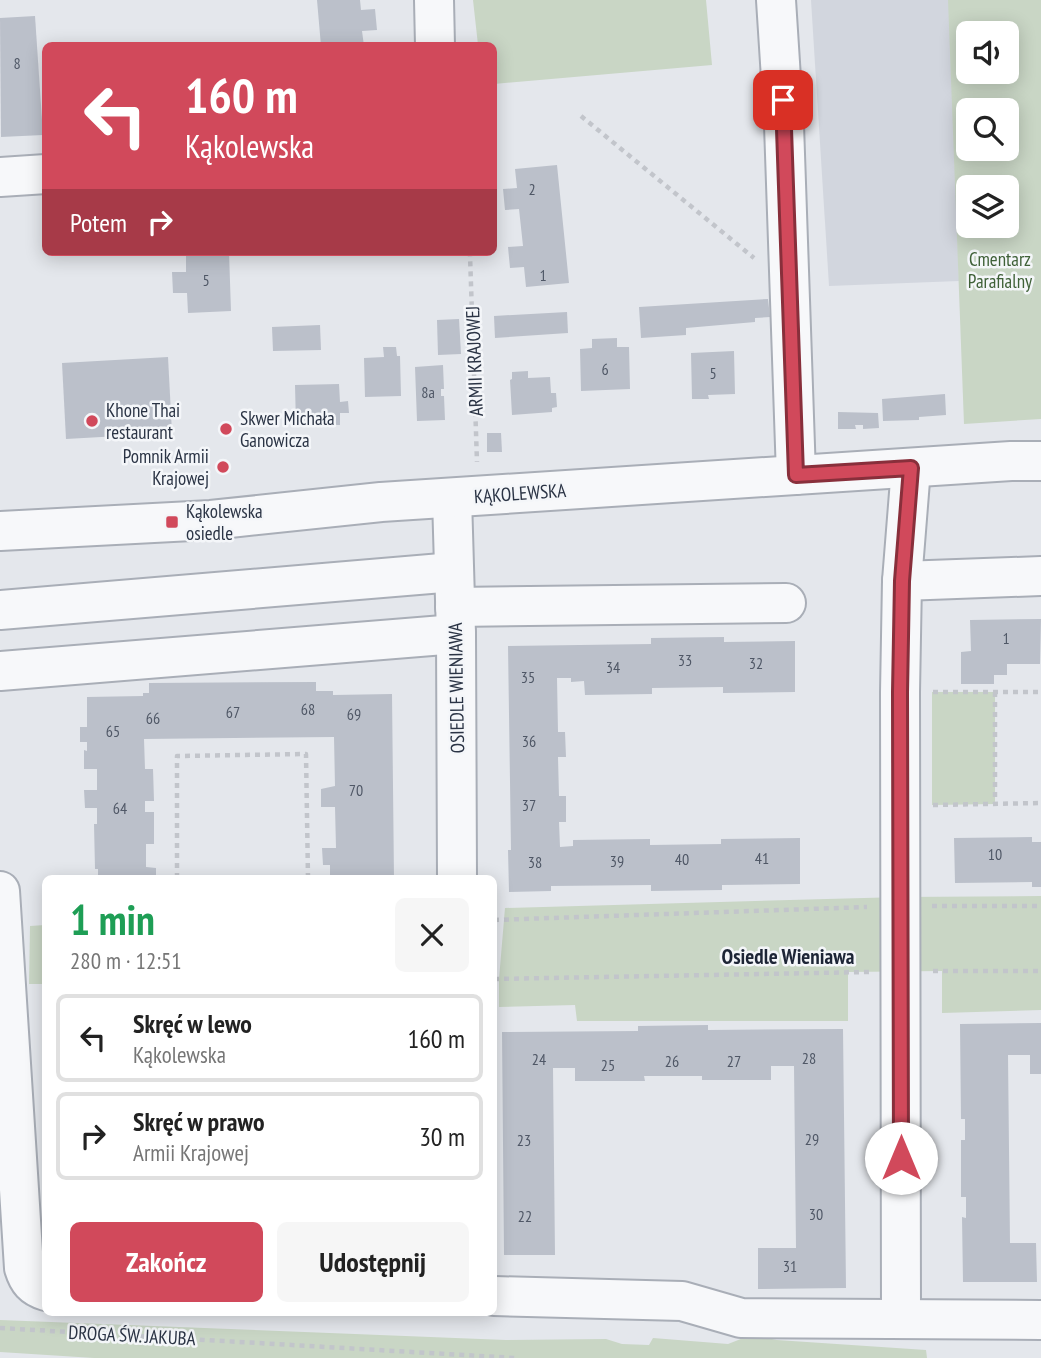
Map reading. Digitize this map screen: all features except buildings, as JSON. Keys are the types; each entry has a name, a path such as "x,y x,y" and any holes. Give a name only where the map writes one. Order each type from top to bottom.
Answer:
{"street":[{"path":"434,0 435,42"},
{"path":"776,0 784,125 796,475"},
{"path":"0,177 42,174"},
{"name":"KĄKOLEWSKA","path":"0,531 211,520 330,506 465,484 796,475 1041,461"},
{"path":"901,1319 900,692 902,581 911,468"},
{"name":"OSIEDLE WIENIAWA","path":"457,875 455,604 465,484"},
{"path":"902,581 1041,576"},
{"path":"0,610 786,603"},
{"path":"0,671 455,604"},
{"path":"0,891 24,1268 27,1279 33,1286 42,1289"},
{"path":"497,1296 682,1301 741,1318 1041,1320"}],"path":[{"path":"581,116 756,259"},
{"name":"ARMII KRAJOWEJ","path":"465,484 470,256"},
{"path":"900,692 1041,692"},
{"path":"995,692 995,804"},
{"path":"177,875 177,756 306,754 308,875"},
{"path":"900,805 1041,803"},
{"path":"497,920 901,906 1041,906"},
{"path":"497,979 1041,971"},
{"name":"DROGA ŚW. JAKUBA","path":"0,1328 515,1358"}],"shaded area":[{"path":"811,0 949,0 959,281 829,286"}],"green space":[{"path":"473,0 706,0 712,65 497,84 497,42 478,42"},
{"name":"Cmentarz Parafialny","path":"948,0 1041,0 1041,419 964,424 957,238 1019,238 1019,175 956,175 956,212"},
{"path":"932,692 995,692 995,804 932,805"},
{"path":"1041,896 1041,1010 942,1013 942,971 848,972 848,1021 577,1021 575,1005 499,1007 505,908 901,897"},
{"path":"42,925 42,984 29,984 30,926"},
{"path":"0,1320 506,1340 606,1339 622,1344 649,1345 653,1338 728,1344 751,1335 777,1340 926,1350 927,1358 94,1358 0,1352"}],"place":[{"name":"Khone Thai restaurant","path":"92,421"},
{"name":"Skwer Michała Ganowicza","path":"226,429"},
{"name":"Pomnik Armii Krajowej","path":"223,467"},
{"name":"Kąkolewska osiedle","path":"172,522"}],"district":[{"name":"Osiedle Wieniawa","path":"788,956"}],"route":[{"path":"783,100 796,475 911,468 902,581 900,692 901,1158"}]}
